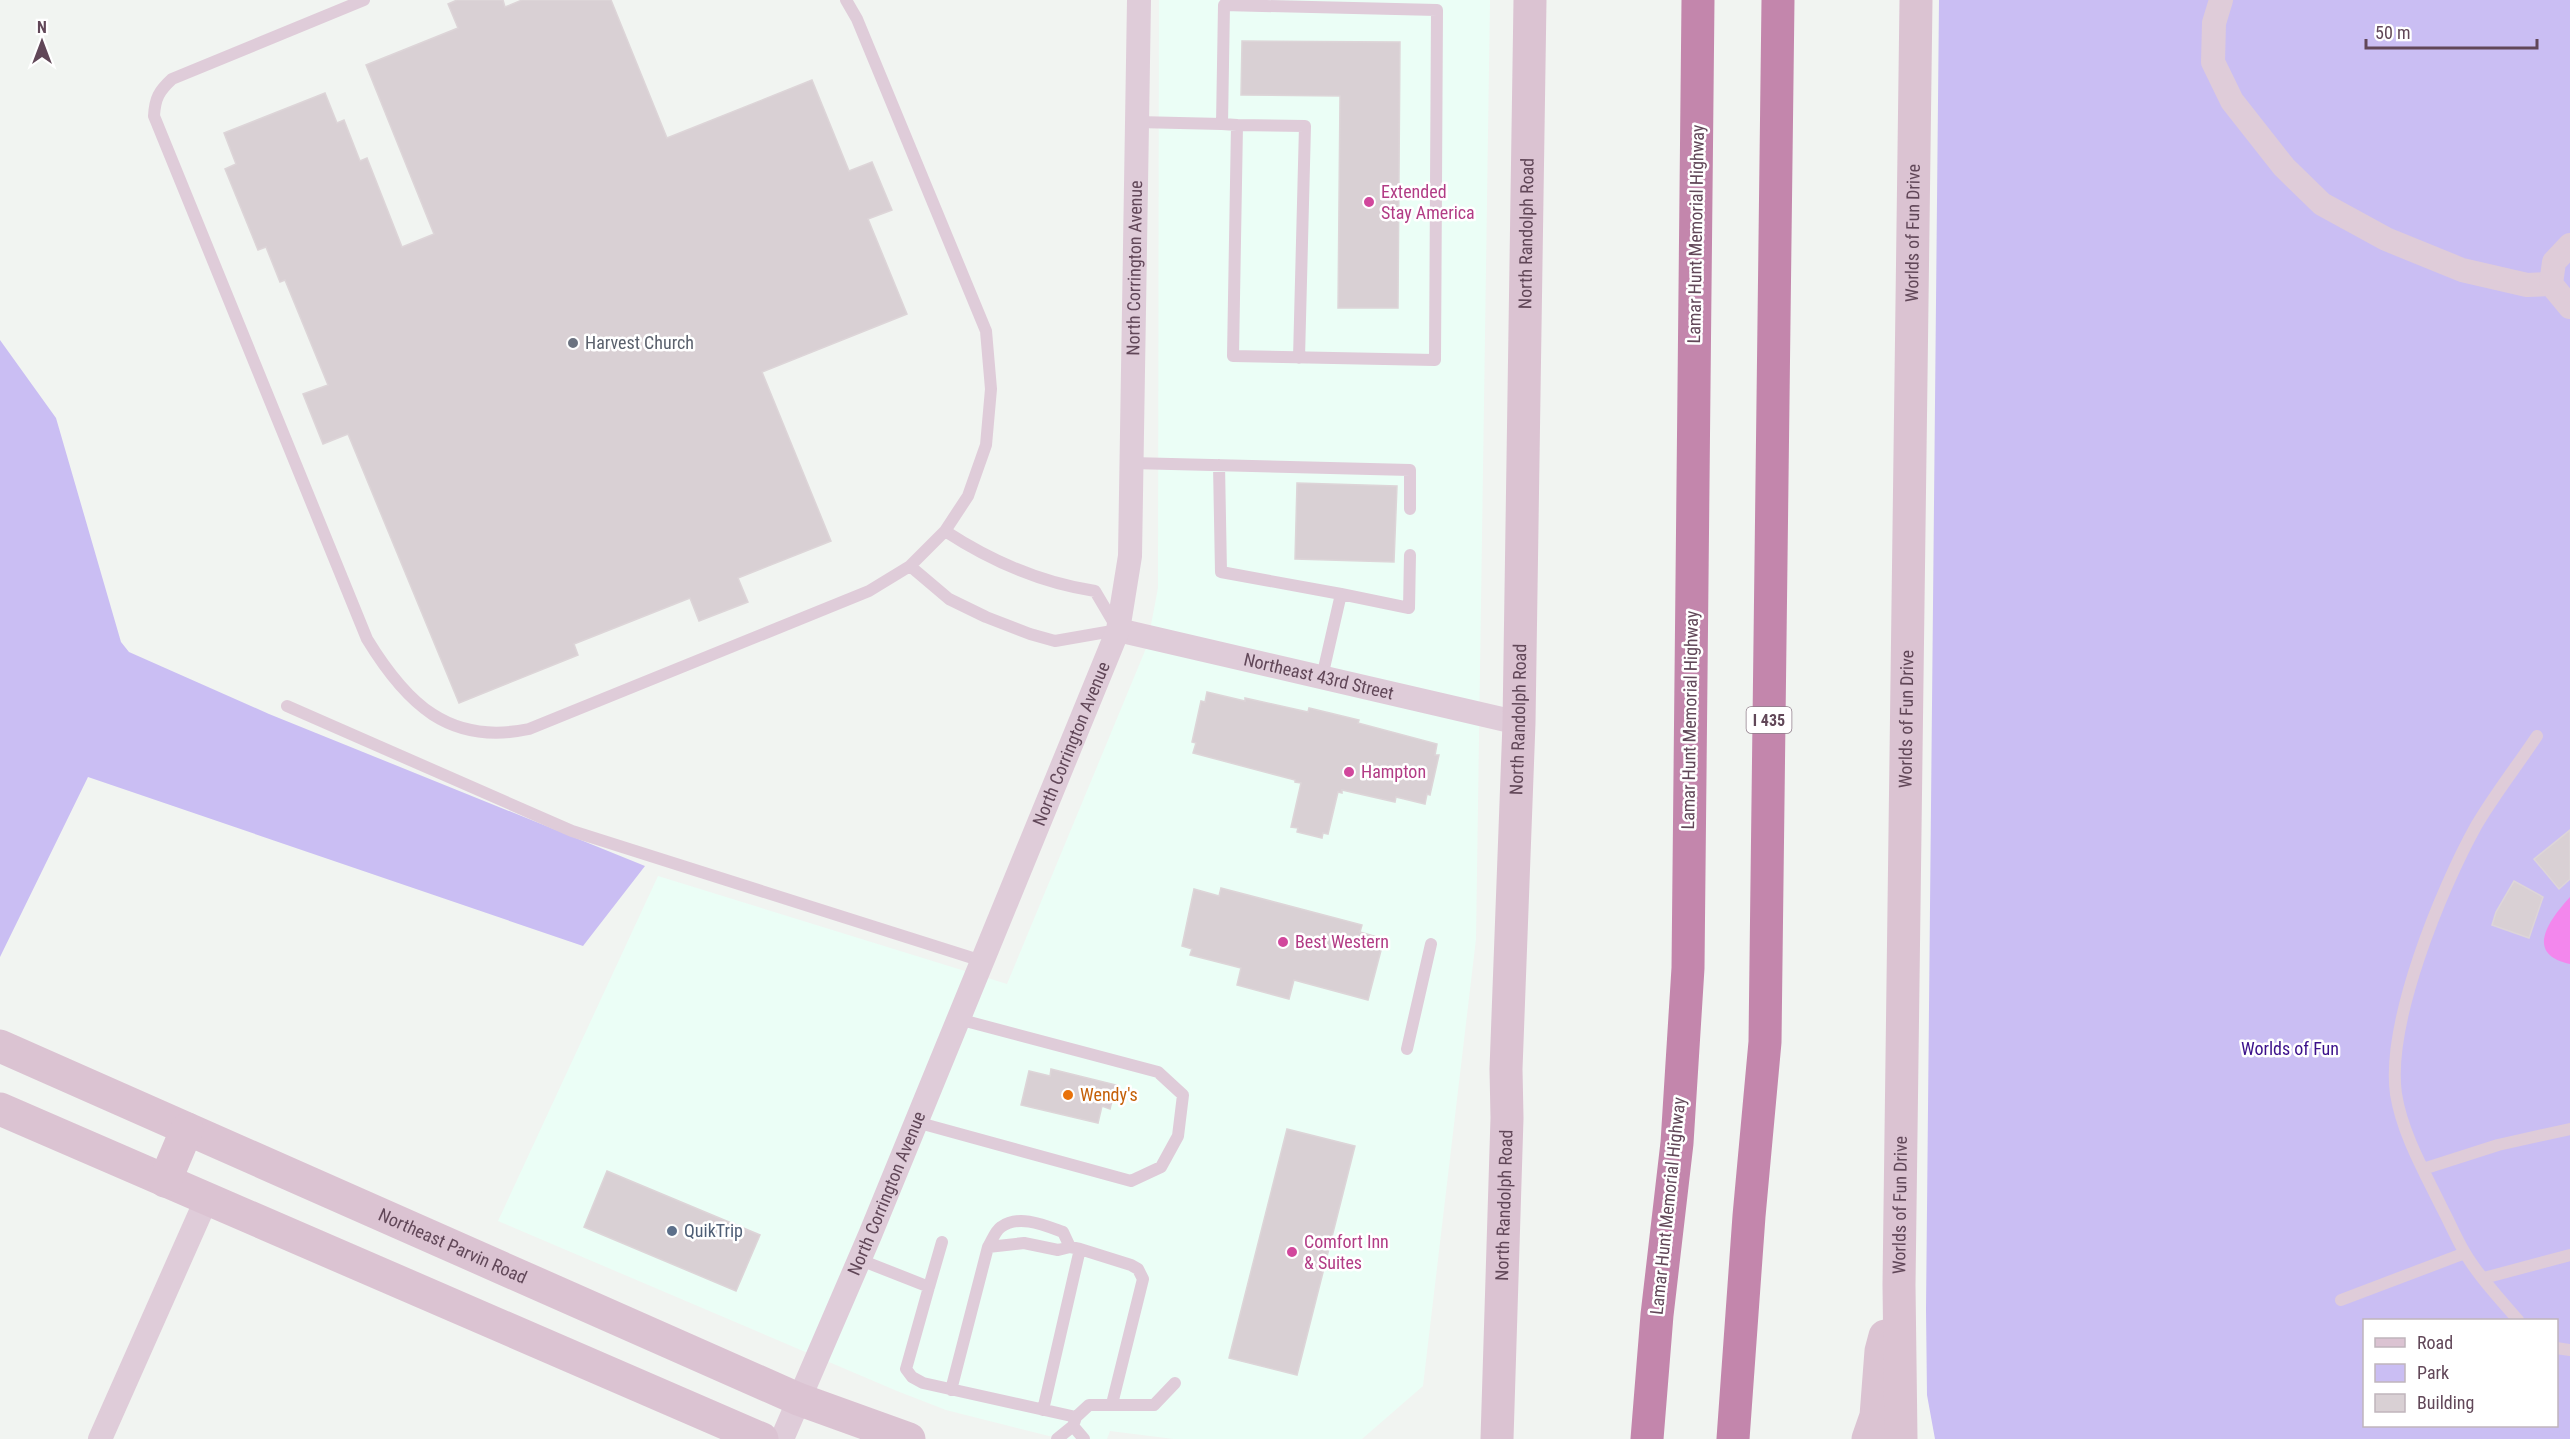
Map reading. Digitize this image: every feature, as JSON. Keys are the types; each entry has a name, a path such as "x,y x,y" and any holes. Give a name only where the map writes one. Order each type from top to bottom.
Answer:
{"highway":[{"name":"Lamar Hunt Memorial Highway","path":"1647,1436 1657,1315 1677,1143 1688,968 1698,0"},
{"name":"I 435","path":"1733,1439 1749,1216 1765,1042 1778,0"}],"main road":[{"name":"North Randolph Road","path":"1497,1424 1507,1118 1506,1069 1519,723 1530,0"},
{"name":"Worlds of Fun Drive","path":"1901,1439 1899,1285 1916,0"},
{"name":"Northeast Parvin Road","path":"0,1046 798,1399 909,1439"},
{"path":"0,1109 762,1439"},
{"path":"165,1181 187,1129"},
{"path":"1868,1439 1876,1416 1881,1351 1899,1285"},
{"path":"1902,1401 1915,1439"},
{"path":"1484,1439 1497,1424 1520,1439"}],"street":[{"name":"North Corrington Avenue","path":"782,1439 916,1122 1118,630 1130,556 1139,0"},
{"path":"2221,0 2214,23 2213,62 2232,101 2284,167 2322,204 2386,239 2462,270 2527,285 2551,284"},
{"path":"2570,245 2554,262 2551,284 2570,307"},
{"name":"Northeast 43rd Street","path":"1118,630 1519,723"},
{"path":"100,1439 207,1198"}],"lane":[{"path":"364,0 172,79 158,95 154,116 367,639 402,691 433,716 475,732 509,733 529,729 869,591 910,566 945,531 968,496 986,445 991,389 986,331 857,20 846,0"},
{"path":"1222,124 1224,5 1437,10 1435,360 1233,356 1237,124"},
{"path":"1137,122 1305,126 1299,358"},
{"path":"1131,464 1410,470 1410,509"},
{"path":"1219,465 1221,572 1409,608 1410,555"},
{"path":"910,566 950,599 986,617 1055,641 1118,630 1095,591 1064,586 1017,570 968,546 945,531"},
{"path":"1322,677 1341,594"},
{"path":"287,706 572,831 982,961"},
{"path":"2517,1319 2465,1253 2423,1169 2396,1095 2395,1066 2399,1036 2414,975 2443,893 2476,826 2537,736"},
{"path":"1407,1049 1431,944"},
{"path":"916,1122 1131,1181 1161,1167 1178,1136 1183,1095 1158,1072 958,1019"},
{"path":"2423,1169 2498,1145 2570,1129"},
{"path":"951,1390 988,1247 1000,1227 1012,1221 1026,1221 1063,1232 1075,1248 1043,1410"},
{"path":"942,1242 906,1369 912,1377 922,1383 1043,1410 1074,1422 1084,1439"},
{"path":"988,1247 1024,1243 1058,1250 1075,1248 1138,1269 1143,1279 1112,1404"},
{"path":"2341,1300 2465,1253"},
{"path":"2484,1278 2570,1255"},
{"path":"858,1259 929,1287"},
{"path":"1057,1439 1089,1405 1154,1405 1174,1383"}],"shaded area":[{"path":"1159,0 1490,0 1476,939 1423,1386 1362,1439 1174,1439 1110,1431 1107,1439 1061,1439 946,1410 498,1221 658,876 1007,984 1147,646 1158,588"},
{"path":"2570,897 2570,964 2556,959 2547,952 2544,944 2549,925"}],"green space":[{"name":"Worlds of Fun","path":"1939,0 2570,0 2570,1439 1935,1439 1927,1395"},
{"path":"0,340 56,418 121,642 129,652 269,714 645,866 583,946 88,777 0,957"}],"building":[{"name":"Harvest Church","path":"457,0 503,0 505,7 522,0 611,0 667,138 812,80 849,171 872,162 892,210 868,219 907,314 762,372 831,541 738,578 748,602 699,621 690,598 574,644 578,655 459,703 348,434 323,444 303,394 328,385 285,280 280,282 266,247 258,250 225,169 236,164 224,133 325,93 337,123 344,120 360,161 367,158 402,247 434,234 366,65 458,28 448,4"},
{"name":"Extended Stay America","path":"1242,41 1400,42 1398,308 1338,308 1340,96 1241,95"},
{"path":"1297,483 1397,486 1394,562 1295,559"},
{"name":"Hampton","path":"1207,692 1308,712 1309,708 1359,720 1358,723 1437,744 1435,755 1439,755 1430,795 1427,794 1425,804 1396,797 1395,802 1342,790 1342,793 1338,792 1328,834 1323,833 1322,838 1297,832 1298,828 1291,827 1301,783 1193,753 1196,743 1192,742 1201,701 1205,702"},
{"path":"2570,830 2570,879 2559,889 2534,859"},
{"path":"2514,881 2543,897 2529,938 2492,925 2496,912"},
{"name":"Best Western","path":"1221,888 1362,925 1360,932 1384,939 1368,1000 1294,980 1289,999 1237,985 1241,968 1190,955 1192,949 1182,946 1194,889 1219,896"},
{"name":"Wendy's","path":"1051,1069 1116,1085 1110,1109 1102,1106 1098,1123 1021,1105 1029,1071 1050,1076"},
{"name":"Comfort Inn & Suites","path":"1287,1129 1355,1146 1297,1375 1229,1358"},
{"name":"QuikTrip","path":"607,1171 760,1235 736,1291 584,1227"}],"place":[{"name":"Extended Stay America","path":"1369,202"},
{"name":"Harvest Church","path":"573,343"},
{"name":"Hampton","path":"1349,772"},
{"name":"Best Western","path":"1283,942"},
{"name":"Wendy's","path":"1068,1095"},
{"name":"QuikTrip","path":"672,1231"},
{"name":"Comfort Inn & Suites","path":"1292,1252"}]}
